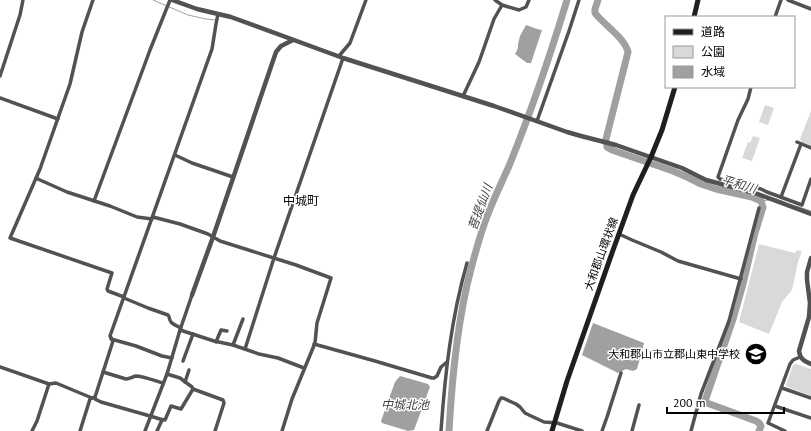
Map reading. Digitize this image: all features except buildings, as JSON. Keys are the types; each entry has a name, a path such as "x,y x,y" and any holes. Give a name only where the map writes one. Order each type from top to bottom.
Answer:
{"main road":[{"path":"694,16 698,0"},
{"name":"大和郡山環状線","path":"552,431 567,381 629,204 662,130 674,88"}],"street":[{"path":"0,76 20,16 23,0"},
{"path":"93,0 82,32 70,84 58,119 30,194 10,238 112,273 107,289 108,291 170,316 170,321 180,329 216,342 234,345 259,354 278,358 304,368"},
{"path":"94,201 150,50 171,0 197,9 231,17 341,57 494,106 574,134 616,145 649,161 689,171 706,180 745,189 769,198 802,205 811,179"},
{"path":"245,349 341,57 350,43 366,0"},
{"path":"495,0 502,5 519,10 526,7 529,0"},
{"path":"536,121 579,0"},
{"path":"775,16 781,0"},
{"path":"788,0 811,8"},
{"path":"464,97 479,62 494,19 502,5"},
{"path":"80,431 90,399 93,397 103,372 113,341 110,336 212,50 218,14"},
{"path":"145,431 167,374 180,329 276,52 281,46 292,40"},
{"path":"751,88 748,100 738,120 718,177 720,179 761,189 811,214"},
{"path":"0,98 58,119"},
{"path":"779,199 799,143 811,148"},
{"path":"175,155 192,163 233,177"},
{"path":"36,178 67,192 137,217 152,218 180,224 208,234 220,241 331,278 317,322 314,344 292,399 282,431"},
{"path":"691,431 701,394 729,321 759,208"},
{"path":"619,234 678,261 741,279"},
{"path":"811,258 807,280 810,317 799,349 800,357 805,362 811,364"},
{"path":"441,431 447,362 456,304 467,263"},
{"path":"234,345 243,319"},
{"path":"216,342 221,330 226,331"},
{"path":"183,361 193,334"},
{"path":"111,339 172,358"},
{"path":"314,344 432,378 437,376 441,367 447,362"},
{"path":"785,431 768,423 790,364 793,360 800,357"},
{"path":"0,366 49,384 56,383 91,396 101,402 162,420"},
{"path":"185,382 189,370"},
{"path":"103,372 126,379 130,379 134,376 163,383"},
{"path":"602,431 621,373"},
{"path":"167,374 180,378 193,389 223,400 224,402 215,431"},
{"path":"32,431 37,421 49,384"},
{"path":"782,388 811,398"},
{"path":"158,431 162,420 165,420 171,406 180,409 193,389"},
{"path":"487,431 501,398 516,404 525,413 544,422 555,423 582,431"},
{"path":"632,431 638,406"},
{"path":"775,406 811,418"}],"green space":[{"path":"765,105 774,108 768,125 759,122"},
{"path":"811,111 811,146 802,142 800,139"},
{"path":"753,136 760,138 752,161 742,158 748,142 750,143"},
{"path":"759,244 795,253 797,250 802,251 792,290 782,302 769,334 739,322"},
{"path":"796,364 811,369 811,396 787,387 786,385 793,365"}],"water":[{"path":"526,25 542,30 531,63 527,63 515,54 518,48 520,36"},
{"path":"593,323 644,343 637,369 633,371 626,369 618,373 582,355"},
{"name":"中城北池","path":"400,376 428,384 430,387 414,430 408,431 382,423 381,421 395,382"}],"waterway":[{"path":"153,0 188,15 215,20"},
{"name":"菩提仙川","path":"449,431 459,329 466,289 475,255 485,220 509,166 533,105 567,0"},
{"name":"平和川","path":"598,0 595,13 619,37 628,52 606,139 607,147 673,171 701,184 752,197 761,201 763,207 755,233 743,284 733,319 705,401 756,421 761,426 759,431"},
{"path":"776,199 784,202"},
{"name":"平和川","path":"761,201 769,200"},
{"path":"796,206 811,211"}],"place":[{"name":"大和郡山市立郡山東中学校","path":"756,354"}],"district":[{"name":"中城町","path":"301,200"}]}
